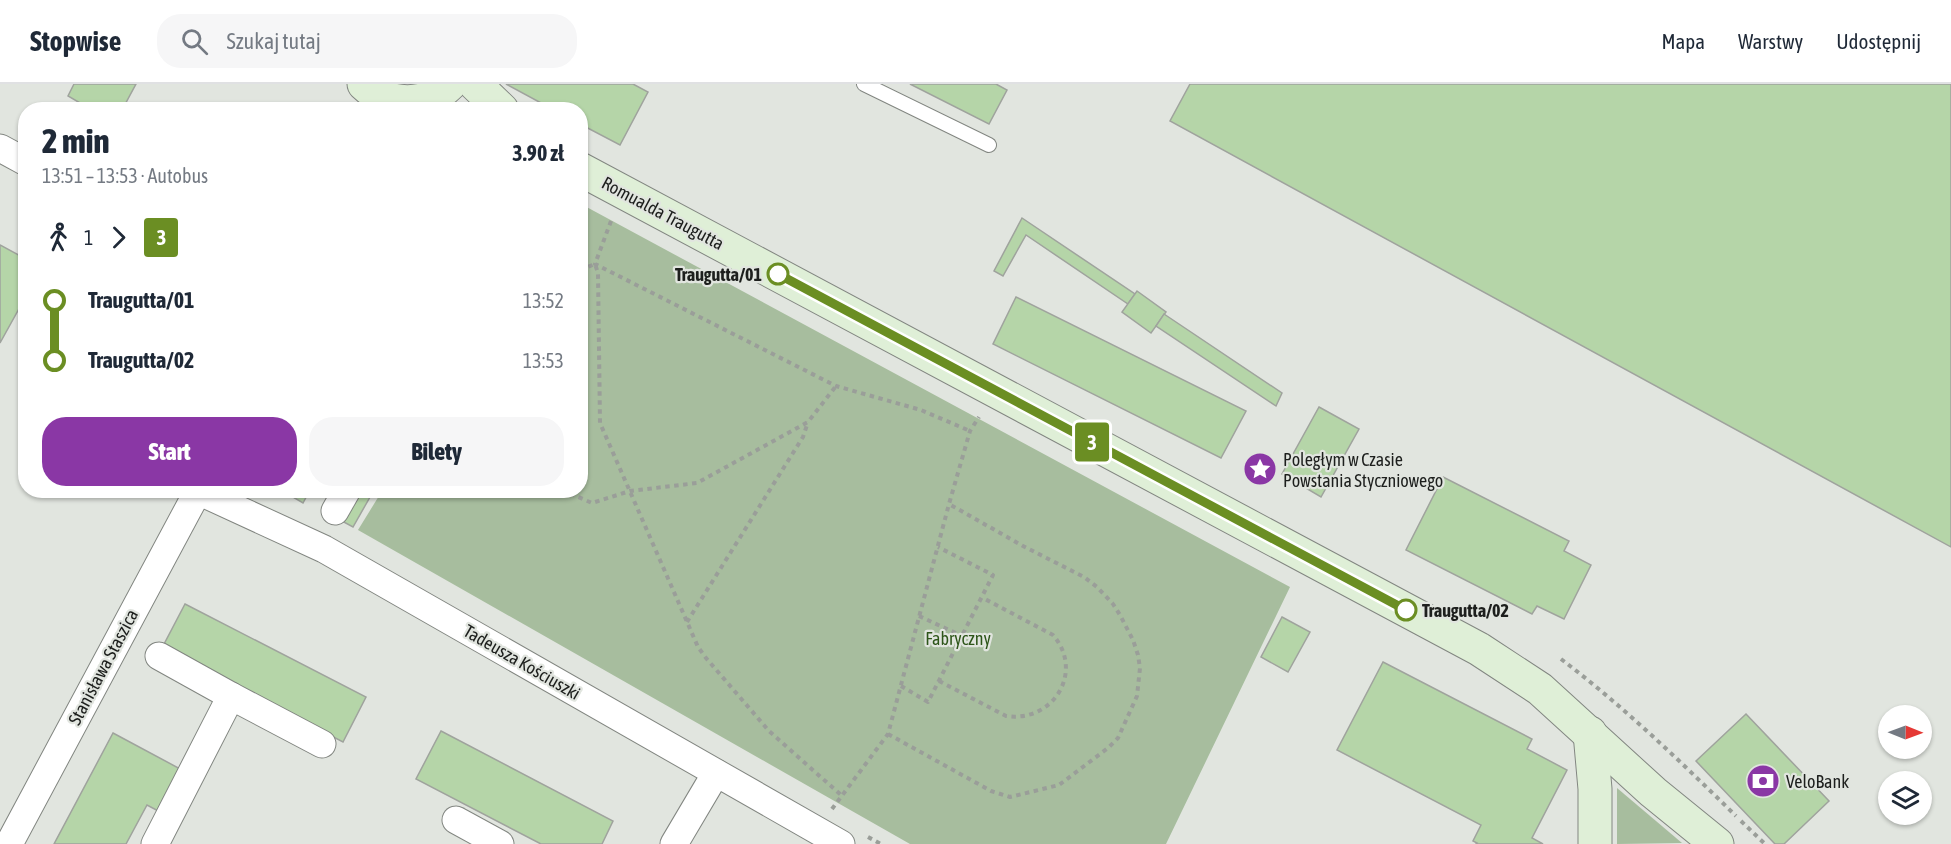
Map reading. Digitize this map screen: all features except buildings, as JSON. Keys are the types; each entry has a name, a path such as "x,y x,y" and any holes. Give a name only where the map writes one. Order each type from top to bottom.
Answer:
{"main road":[{"path":"476,84 494,102"},
{"path":"379,99 424,100 448,96"},
{"name":"Romualda Traugutta","path":"588,173 1479,649 1540,689 1653,792 1717,844"},
{"path":"1590,733 1594,778 1595,844"}],"street":[{"path":"0,148 18,158"},
{"name":"Stanisława Staszica","path":"9,844 194,498"},
{"name":"Tadeusza Kościuszki","path":"215,498 324,549 841,844"},
{"path":"159,656 322,744"},
{"path":"155,844 231,696"},
{"path":"674,844 716,773"},
{"path":"456,820 500,844"}],"lane":[{"path":"864,84 990,146"}],"path":[{"path":"626,193 611,220 595,264 598,273 600,423 698,647 769,731 842,795"},
{"path":"588,267 595,264 836,386 921,410 970,430"},
{"path":"687,622 803,437 808,422 836,386"},
{"path":"828,814 888,734 970,430 994,390"},
{"path":"580,498 592,503 630,491 697,483 808,422"},
{"path":"888,734 991,791 1010,797 1059,785 1108,748 1118,738 1137,696 1140,668 1138,655 1120,615 1106,595 1084,577 949,504"},
{"path":"901,686 928,702 993,575 938,547"},
{"path":"939,681 1006,716 1014,717 1038,711 1052,702 1063,688 1067,669 1065,657 1061,644 1053,635 982,598"},
{"path":"919,616 962,636"},
{"path":"1560,659 1595,685 1680,761 1765,844"}],"green space":[{"name":"Fabryczny","path":"588,208 1290,587 1166,844 910,844 358,530 378,498 588,498"},
{"path":"1617,788 1682,843 1617,844"}],"bus line":[{"name":"3","path":"778,274 1406,610"}],"place":[{"name":"Traugutta/01","path":"778,274"},
{"name":"Poległym w Czasie Powstania Styczniowego","path":"1260,469"},
{"name":"Traugutta/02","path":"1406,610"},
{"name":"VeloBank","path":"1763,781"}]}
